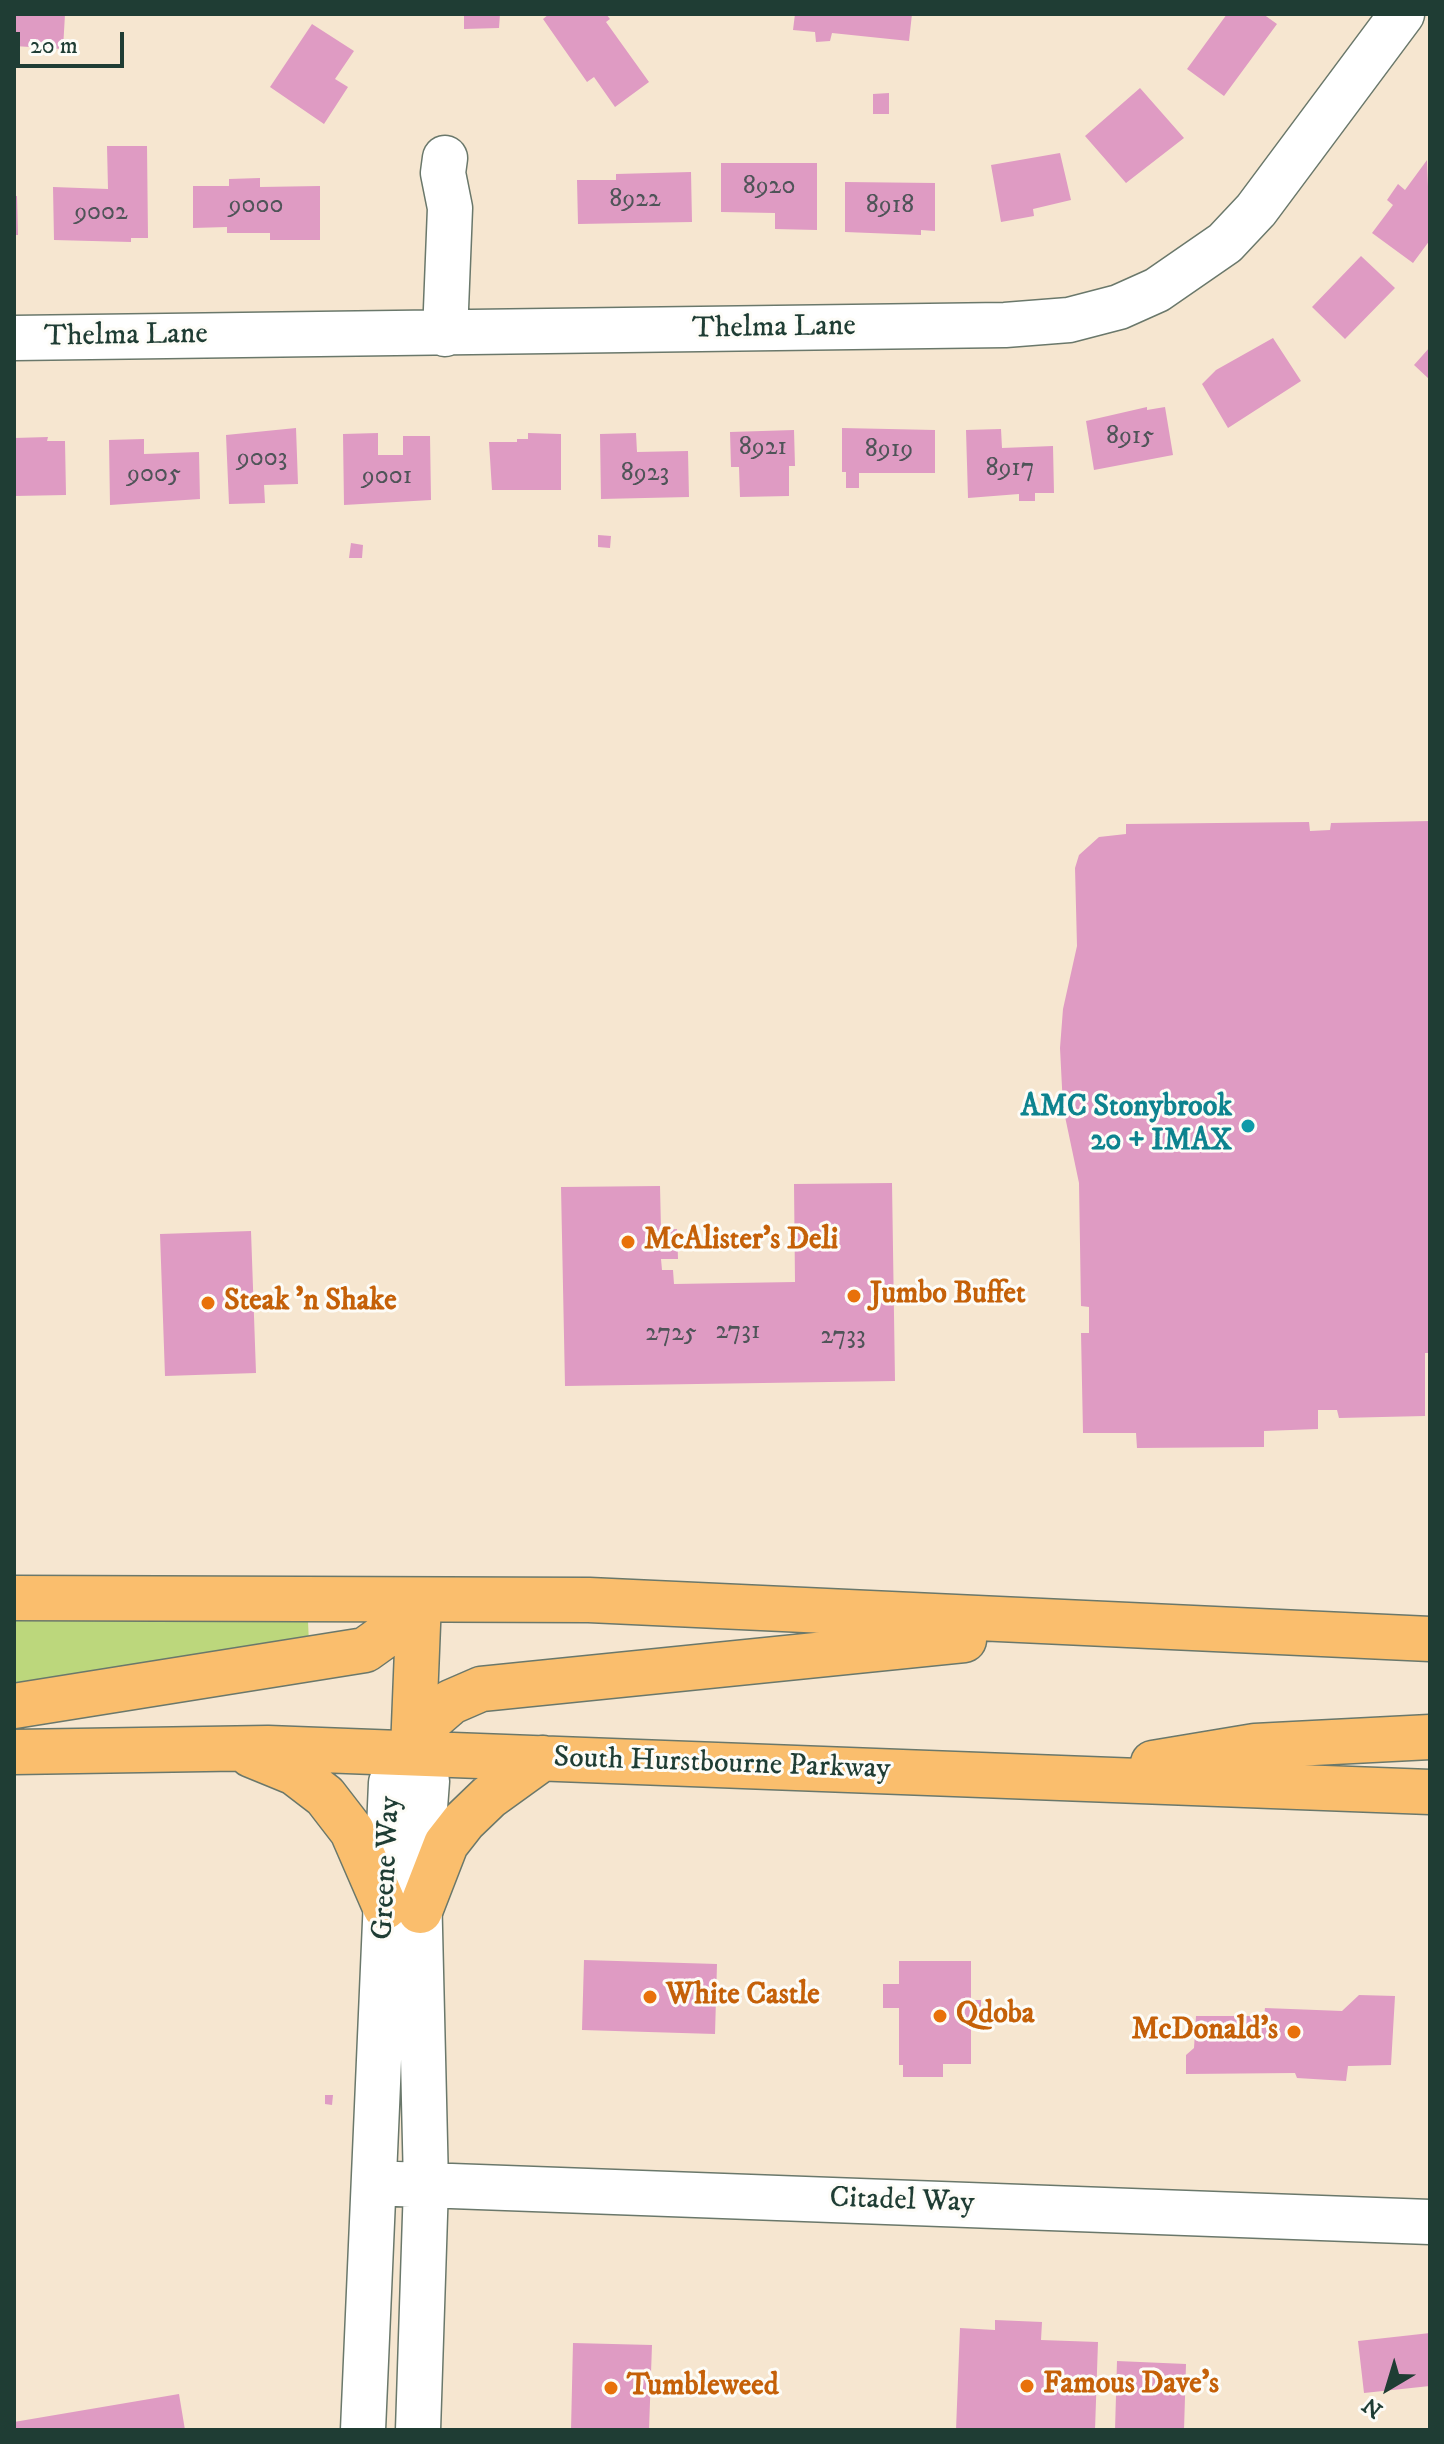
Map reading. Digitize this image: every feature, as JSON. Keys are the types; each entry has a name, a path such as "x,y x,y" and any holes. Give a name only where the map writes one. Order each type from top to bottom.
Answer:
{"main road":[{"path":"14,1598 589,1600 1430,1639"},
{"path":"14,1706 365,1650 400,1625 419,1600"},
{"path":"413,1753 419,1600"},
{"path":"413,1753 429,1721 451,1702 481,1689 1113,1624"},
{"path":"1064,1778 1255,1746 1430,1737"},
{"path":"234,1748 295,1773 325,1796 403,1909 464,1821 489,1797 543,1758"},
{"name":"South Hurstbourne Parkway","path":"14,1752 234,1748 413,1753 1430,1792"}],"street":[{"name":"Thelma Lane","path":"14,338 1005,325 1069,320 1119,307 1157,290 1225,243 1256,210 1402,14"},
{"path":"445,158 443,173 450,208 445,334"},
{"name":"Greene Way","path":"413,1753 391,1783 426,2185 418,2430"},
{"name":"Greene Way","path":"363,2430 373,2183 403,1909"},
{"name":"Citadel Way","path":"373,2183 1430,2222"}],"green space":[{"path":"14,1612 308,1621 309,1644 14,1686"}],"building":[{"path":"14,14 65,14 63,49 14,46"},
{"path":"464,14 500,14 499,28 464,29"},
{"path":"549,14 606,14 610,19 606,22 649,82 615,107 594,77 587,82 543,19"},
{"path":"795,14 912,14 909,41 832,33 830,41 816,42 815,32 793,30"},
{"path":"1227,14 1263,14 1277,24 1224,96 1187,69"},
{"path":"312,24 354,51 335,79 348,87 324,124 270,87"},
{"path":"1140,88 1184,138 1126,183 1085,136"},
{"path":"889,93 889,114 873,114 873,94"},
{"path":"107,146 147,146 148,238 131,238 131,242 54,240 53,187 108,189"},
{"path":"1060,153 1071,200 1033,209 1034,216 1001,222 991,165"},
{"path":"1427,160 1430,240 1413,263 1372,233 1393,205 1387,200 1398,184 1405,190"},
{"path":"721,163 817,163 817,230 775,229 775,213 721,212"},
{"path":"691,172 692,222 578,224 577,180 616,180 616,174"},
{"path":"260,178 260,187 320,186 320,240 270,240 270,233 227,233 227,227 193,228 193,186 229,186 229,179"},
{"path":"845,182 935,183 935,231 921,230 921,235 845,232"},
{"path":"14,196 17,196 18,235 14,235"},
{"path":"1361,256 1395,288 1345,339 1312,307"},
{"path":"1273,338 1301,381 1228,428 1202,384 1216,370"},
{"path":"1430,347 1430,377 1429,379 1414,365"},
{"path":"1147,407 1147,410 1165,407 1173,455 1094,470 1086,421"},
{"path":"296,428 298,484 264,485 265,503 229,504 226,435"},
{"path":"842,428 935,430 935,473 859,473 859,488 846,488 846,472 842,472"},
{"path":"1001,429 1002,448 1053,446 1054,493 1035,493 1035,501 1019,501 1019,494 968,498 966,430"},
{"path":"794,430 795,466 789,466 789,496 740,497 739,467 731,467 730,432"},
{"path":"378,433 378,455 403,455 403,436 430,436 431,500 344,505 343,434"},
{"path":"528,433 561,434 561,490 492,490 489,442 517,442 517,439 528,439"},
{"path":"636,433 637,452 688,451 689,497 601,499 600,434"},
{"path":"48,437 47,441 65,441 66,495 14,496 14,438"},
{"path":"144,439 144,454 199,452 200,499 110,505 109,440"},
{"path":"598,535 611,536 610,548 598,547"},
{"path":"351,543 363,545 362,558 349,558"},
{"name":"AMC Stonybrook 20 + IMAX","path":"1430,821 1430,1353 1425,1353 1425,1416 1339,1418 1337,1410 1318,1410 1318,1429 1264,1431 1264,1447 1137,1448 1136,1433 1083,1433 1081,1333 1089,1333 1089,1307 1081,1306 1079,1183 1063,1107 1060,1048 1063,1009 1077,946 1075,868 1079,855 1099,837 1126,834 1126,824 1309,822 1310,831 1330,830 1331,823"},
{"path":"892,1183 895,1381 565,1386 561,1187 660,1186 661,1230 677,1229 678,1259 661,1259 662,1270 673,1270 674,1284 795,1282 794,1184"},
{"name":"Steak 'n Shake","path":"251,1231 256,1373 165,1376 160,1234"},
{"name":"White Castle","path":"584,1960 717,1964 715,2034 582,2030"},
{"name":"Qdoba","path":"899,1961 971,1961 971,2000 981,2000 981,2024 971,2024 971,2064 943,2064 943,2077 903,2077 903,2065 899,2065 899,2008 883,2008 883,1984 899,1984"},
{"name":"McDonald's","path":"1359,1995 1395,1996 1391,2065 1348,2066 1346,2081 1297,2078 1295,2073 1186,2074 1186,2055 1194,2048 1196,2016 1264,2016 1265,2008 1342,2011"},
{"path":"325,2095 333,2095 332,2105 325,2104"},
{"name":"Famous Dave's","path":"995,2320 1042,2322 1041,2340 1098,2342 1095,2430 956,2430 960,2328 995,2330"},
{"path":"1430,2333 1430,2386 1364,2393 1358,2341"},
{"name":"Tumbleweed","path":"573,2343 652,2345 649,2430 571,2430"},
{"path":"1117,2361 1186,2364 1184,2430 1115,2430"},
{"path":"179,2394 185,2430 14,2430 14,2422"}],"place":[{"name":"AMC Stonybrook 20 + IMAX","path":"1248,1126"},
{"name":"McAlister's Deli","path":"628,1242"},
{"name":"Jumbo Buffet","path":"854,1296"},
{"name":"Steak 'n Shake","path":"208,1303"},
{"name":"White Castle","path":"650,1997"},
{"name":"Qdoba","path":"940,2016"},
{"name":"McDonald's","path":"1294,2032"},
{"name":"Famous Dave's","path":"1027,2386"},
{"name":"Tumbleweed","path":"611,2388"}]}
